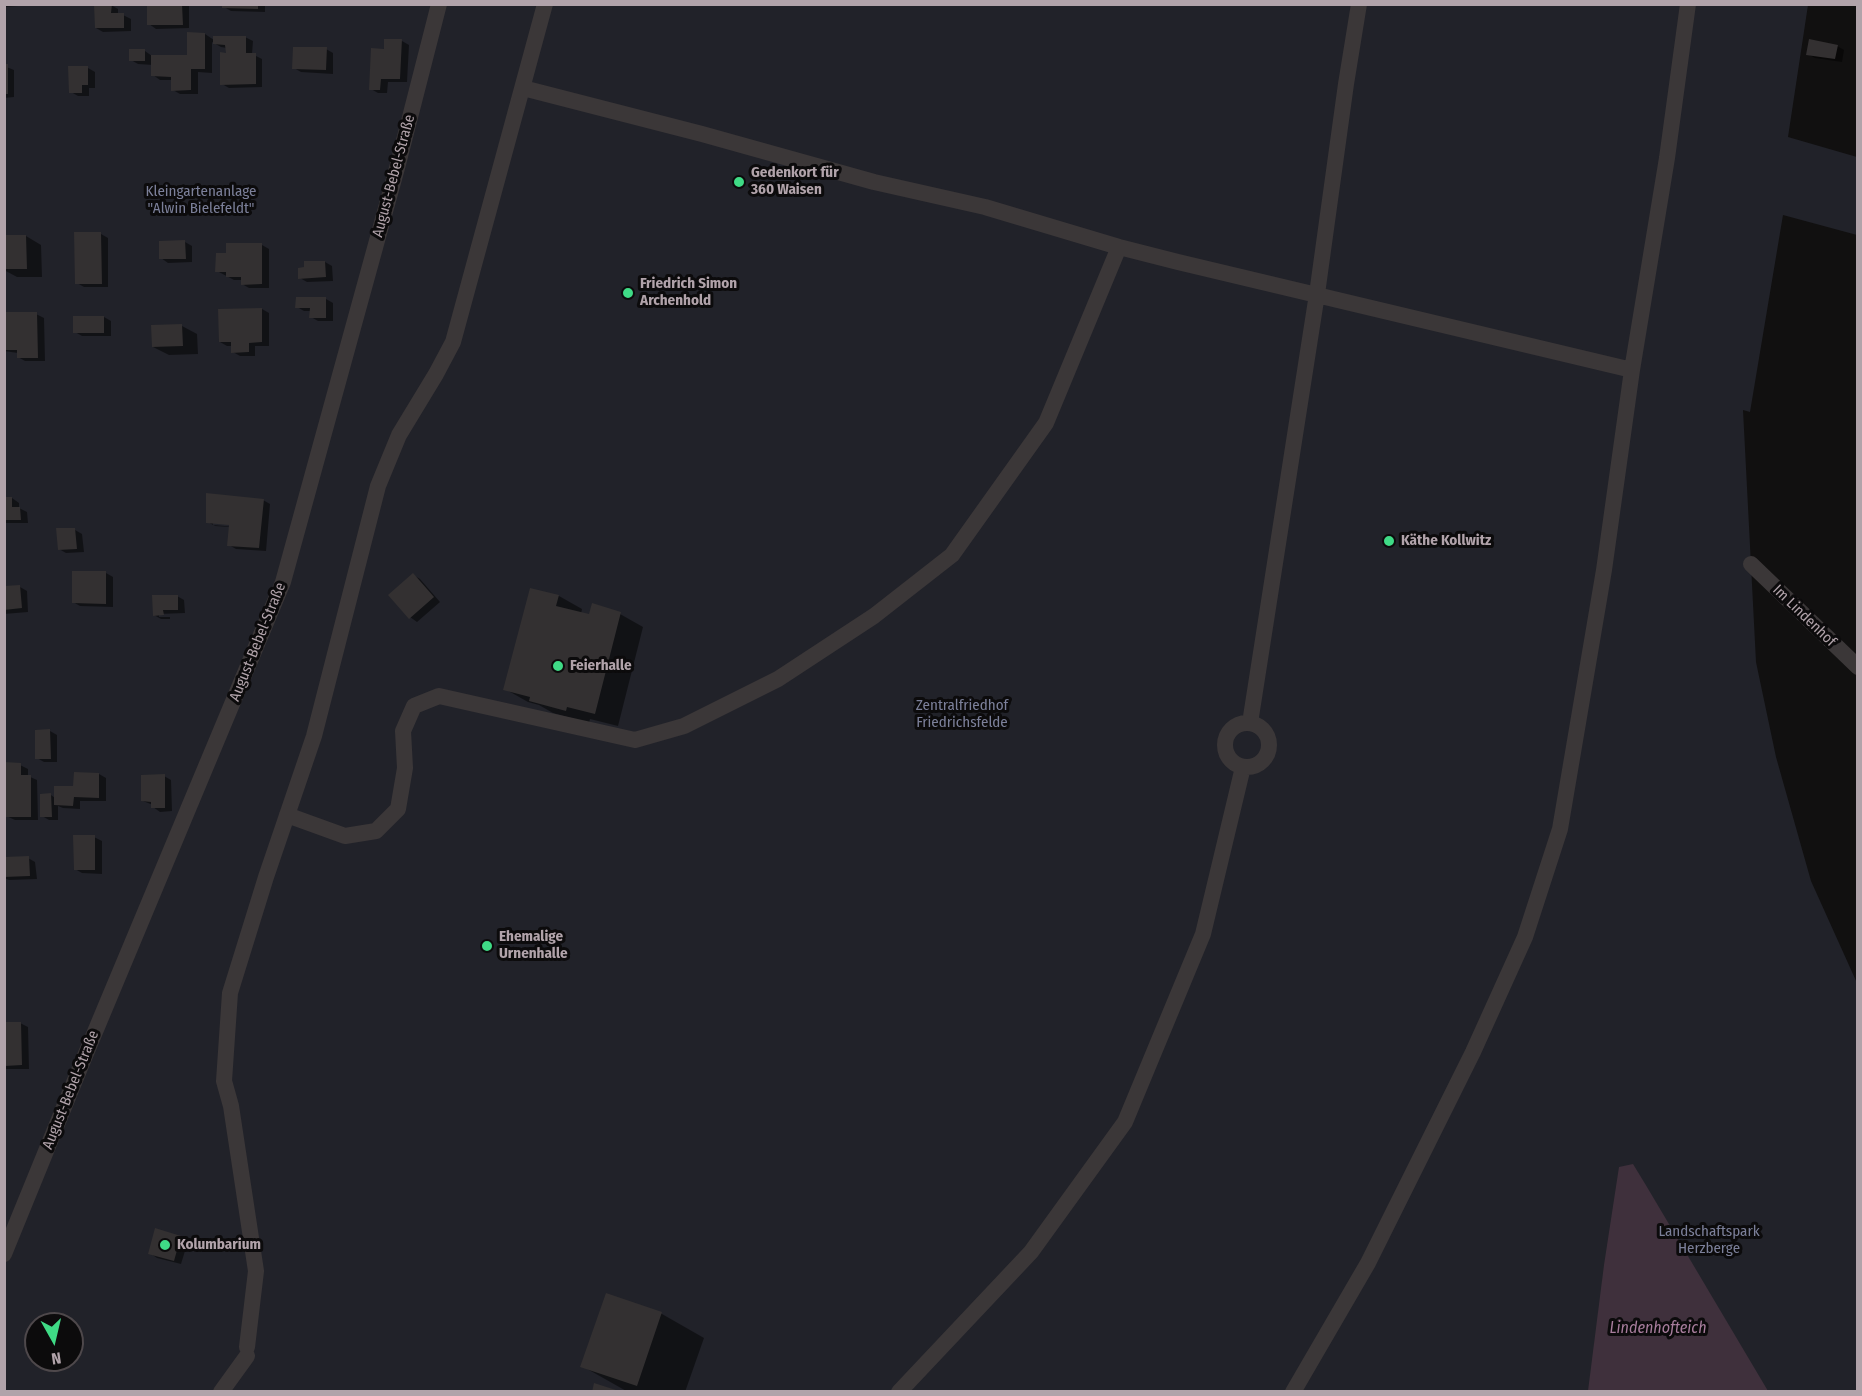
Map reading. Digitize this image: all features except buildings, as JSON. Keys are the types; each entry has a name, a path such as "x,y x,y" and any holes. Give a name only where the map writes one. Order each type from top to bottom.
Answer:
{"lane":[{"name":"August-Bebel-Straße","path":"4,1254 283,582 397,168 439,4"},
{"path":"221,1392 247,1351 256,1271 231,1106 224,1081 230,993 314,736 378,486 399,435 453,342 545,4"},
{"path":"1250,723 1317,294 1359,4"},
{"path":"1293,1392 1368,1263 1473,1052 1525,937 1560,829 1604,570 1688,4"},
{"path":"523,88 702,134 874,182 986,207 1119,247 1632,370"},
{"path":"287,815 345,836 376,831 398,809 405,768 403,731 406,722 414,706 439,696 635,740 684,726 778,679 874,616 952,555 1046,423 1119,247"},
{"name":"Im Lindenhof","path":"1751,564 1857,667"},
{"path":"1242,723 1250,723 1263,729 1267,735 1268,750 1267,756 1257,765 1243,767 1230,760 1226,753 1226,738 1235,727 1242,723"},
{"path":"899,1392 1031,1252 1125,1122 1203,934 1243,767"}],"green space":[{"name":"Zentralfriedhof Friedrichsfelde","path":"5,5 1808,5 1788,137 1857,157 1857,235 1783,215 1750,412 1743,410 1756,662 1776,757 1811,881 1857,983 1857,1391 5,1392"}],"water":[{"name":"Lindenhofteich","path":"1633,1164 1768,1391 1588,1391 1619,1167"}],"place":[{"name":"Gedenkort für 360 Waisen","path":"739,182"},
{"name":"Friedrich Simon Archenhold","path":"628,293"},
{"name":"Käthe Kollwitz","path":"1389,541"},
{"name":"Feierhalle","path":"558,666"},
{"name":"Ehemalige Urnenhalle","path":"487,946"},
{"name":"Kolumbarium","path":"165,1245"}],"park label":[{"name":"Kleingartenanlage \"Alwin Bielefeldt\"","path":"201,200"},
{"name":"Landschaftspark Herzberge","path":"1709,1240"}]}
